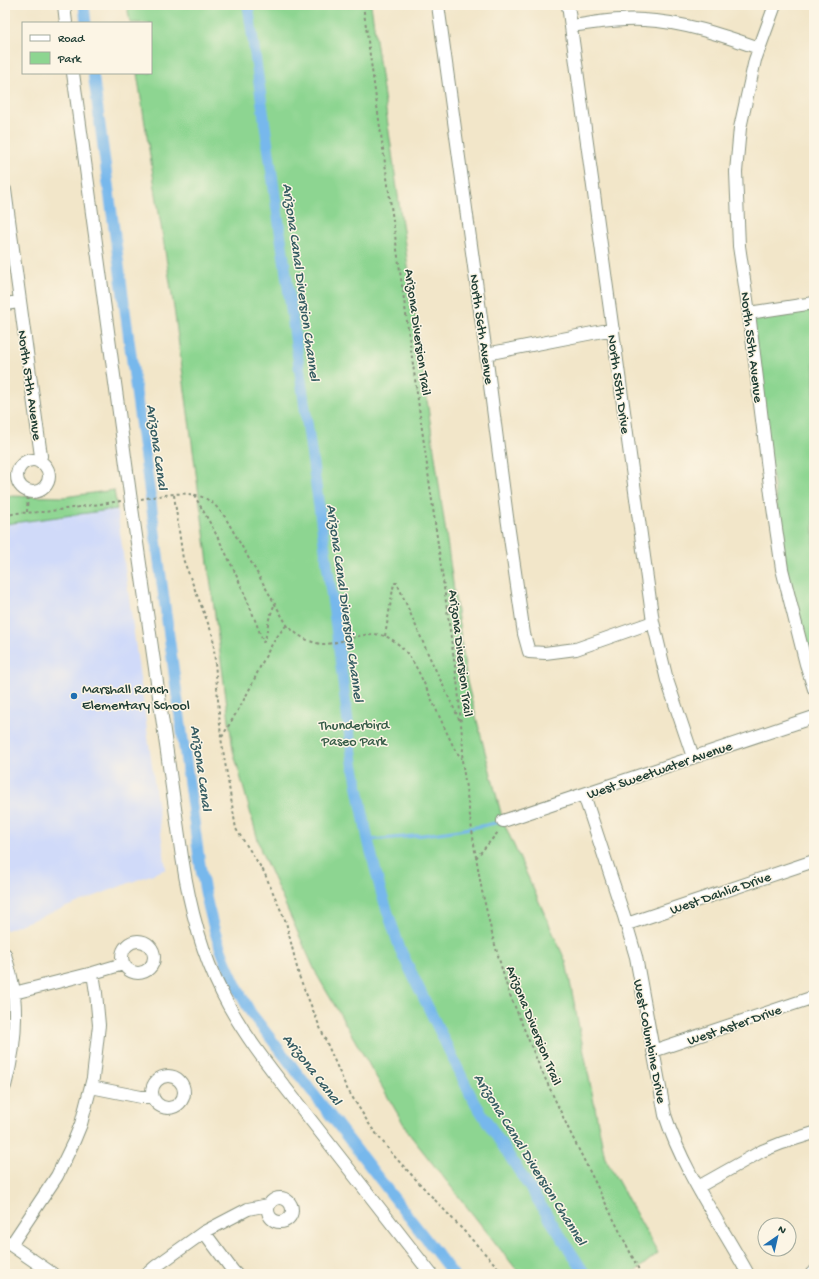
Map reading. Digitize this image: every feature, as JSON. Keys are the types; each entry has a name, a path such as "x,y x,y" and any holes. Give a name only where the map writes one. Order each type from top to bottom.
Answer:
{"street":[{"path":"64,5 66,22"},
{"name":"North 56th Avenue","path":"438,5 507,517 524,634 529,652 545,653 576,649 653,622"},
{"name":"North 55th Drive","path":"568,5 653,622 667,680 693,757"},
{"name":"North 55th Avenue","path":"775,5 759,48 750,79 740,128 736,172 738,246 749,313 771,494 782,569 802,651 814,689"},
{"path":"571,26 609,21 643,20 664,22 686,25 759,48"},
{"path":"73,74 187,892 197,929 207,960 222,993 262,1058 431,1274"},
{"name":"North 57th Avenue","path":"5,190 41,456 39,462 34,460 28,461 18,470 18,481 20,486 28,491"},
{"path":"5,304 19,302"},
{"path":"749,313 814,303"},
{"path":"486,354 613,329"},
{"path":"28,491 36,492 42,490 47,484 49,474 47,468 39,462"},
{"name":"West Sweetwater Avenue","path":"506,820 814,717"},
{"name":"West Columbine Drive","path":"584,795 627,924 636,957 665,1115 685,1162 698,1187 748,1274"},
{"name":"West Dahlia Drive","path":"627,924 814,861"},
{"path":"5,954 14,993 14,1024 10,1067 5,1086"},
{"path":"14,993 123,964"},
{"path":"52,1274 8,1243 46,1193 66,1160 81,1124 91,1087 99,1025 93,973"},
{"name":"West Aster Drive","path":"653,1051 814,997"},
{"path":"91,1087 141,1097 152,1097"},
{"path":"698,1187 762,1151 814,1132"},
{"path":"148,1274 155,1267 204,1232 248,1209 268,1205"},
{"path":"204,1232 236,1274"}],"path":[{"name":"Arizona Diversion Trail","path":"363,5 458,688 463,748 462,760 476,858 493,938 508,990 538,1065 641,1274"},
{"path":"27,512 28,491"},
{"path":"174,495 183,558 213,636 221,738 236,829 264,872 286,922 299,976 346,1087 371,1127 394,1156 504,1274"},
{"path":"5,516 16,513 44,512 116,501 162,496 194,495 208,499 226,517 287,625 297,634 306,640 321,644 372,634 385,636 398,643 409,655 421,676 455,750 462,760"},
{"path":"194,495 218,536 235,572 251,608 263,642 265,641 268,619 275,603"},
{"path":"385,636 394,583 397,583 429,656 461,723"},
{"path":"221,738 246,697 274,640 287,625"},
{"path":"476,858 506,820"}],"shaded area":[{"name":"Marshall Ranch Elementary School","path":"117,509 166,869 6,930 5,524"}],"green space":[{"name":"Thunderbird Paseo Park","path":"127,5 371,5 467,682 503,821 566,962 605,1158 658,1253 632,1274 520,1274 410,1135 317,975 261,851 233,750 174,308 137,74 152,74 152,22 130,22"},
{"path":"814,303 814,689 792,610 749,313"},
{"path":"114,490 117,509 5,524 5,496 64,497"}],"waterway":[{"name":"Arizona Canal","path":"84,5 86,22"},
{"name":"Arizona Canal Diversion Channel","path":"248,5 336,627 353,762 368,840 381,892 400,949 472,1098 585,1274"},
{"name":"Arizona Canal","path":"93,74 199,858 213,926 227,964 251,1013 453,1274"},
{"path":"368,840 434,834 500,822"}],"place":[{"name":"Marshall Ranch Elementary School","path":"74,696"}]}
